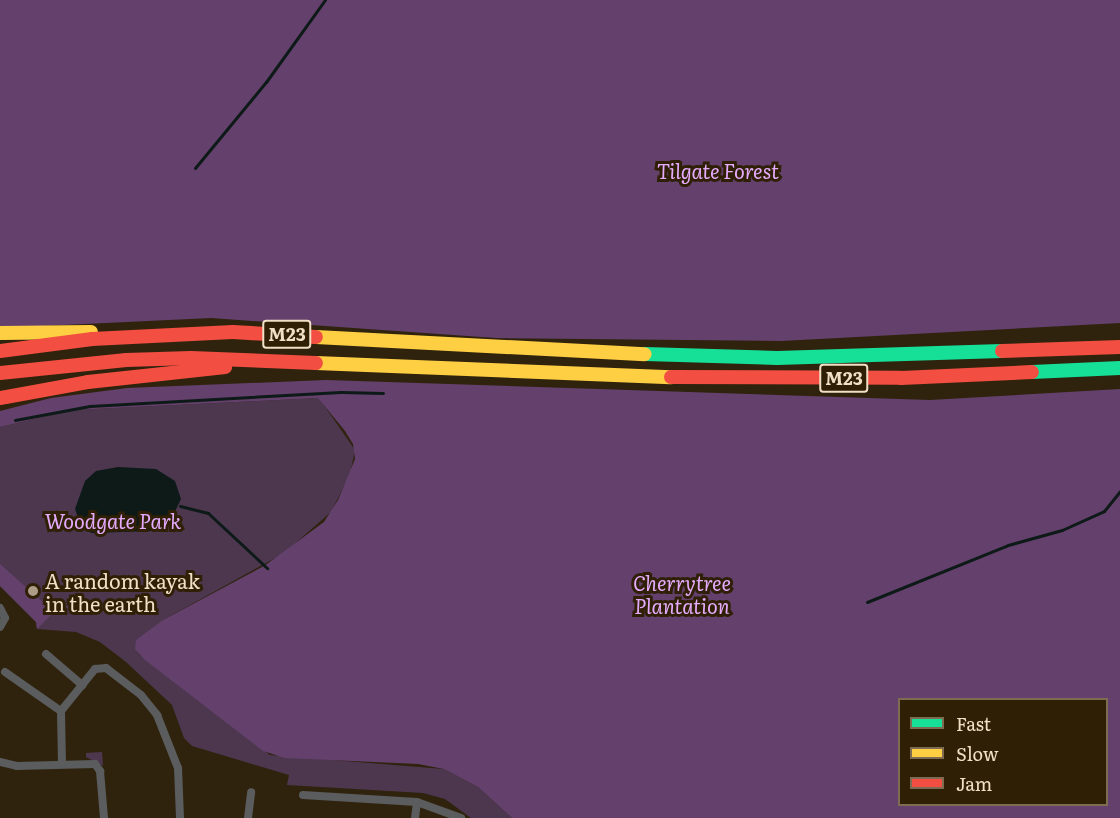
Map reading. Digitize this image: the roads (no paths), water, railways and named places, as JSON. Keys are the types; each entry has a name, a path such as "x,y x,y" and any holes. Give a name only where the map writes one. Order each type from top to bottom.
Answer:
{"highway":[{"name":"M23","path":"0,333 233,332 542,351 777,358 1120,347"},
{"name":"M23","path":"0,351 92,339 233,332"},
{"name":"M23","path":"0,373 156,359 305,360 711,379 901,378 1120,368"},
{"name":"M23","path":"0,398 137,375 305,360"}],"street":[{"path":"0,608 5,618 0,627"},
{"path":"46,654 82,685"},
{"path":"62,764 61,711 97,668 103,667 152,706 176,761 180,818"},
{"path":"5,672 61,711"},
{"path":"0,762 17,766 89,763 99,767 104,818"},
{"path":"248,818 251,792"},
{"path":"303,795 417,802 460,818"},
{"path":"415,818 417,802"}],"waterway":[{"path":"195,168 266,82 325,0"},
{"path":"15,420 90,406 341,392 383,393"},
{"path":"867,602 1008,545 1062,530 1104,511 1120,491"},
{"path":"180,506 208,513 267,568"}],"place":[{"name":"A random kayak in the earth","path":"33,591"}],"park label":[{"name":"Tilgate Forest","path":"718,170"},
{"name":"Woodgate Park","path":"113,520"},
{"name":"Cherrytree Plantation","path":"682,594"}]}
